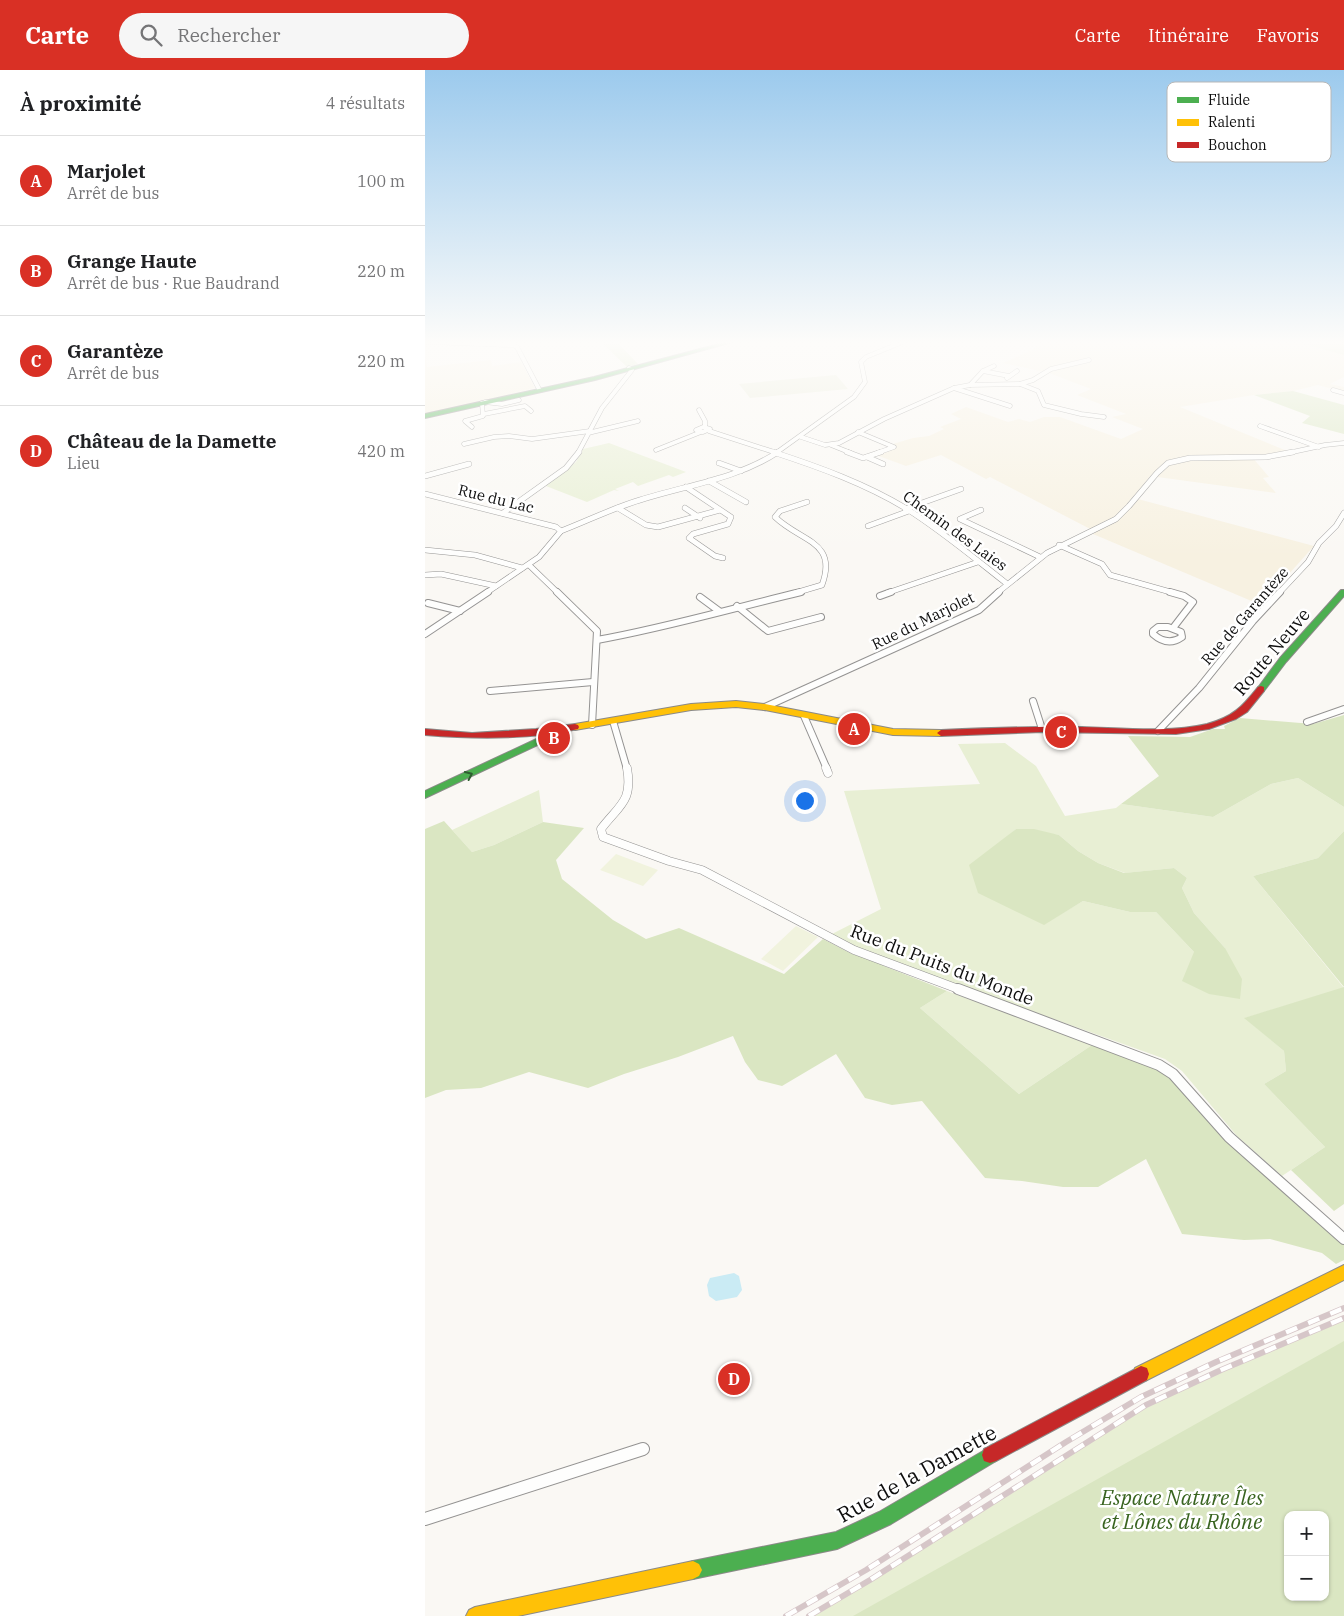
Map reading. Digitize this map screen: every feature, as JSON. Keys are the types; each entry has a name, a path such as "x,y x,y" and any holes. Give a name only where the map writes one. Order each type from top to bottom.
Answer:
{"street":[{"path":"472,427 465,421 488,413"},
{"path":"503,513 566,468 577,455 599,413"},
{"path":"656,450 701,432 696,429 707,429 701,413"},
{"path":"425,634 529,565 554,541 561,531 639,500 741,471 778,453 831,413"},
{"path":"831,445 900,413"},
{"path":"1077,413 1104,417"},
{"path":"464,444 494,437 509,436 532,439 589,432 638,421"},
{"name":"Rue du Marjolet","path":"1260,426 1319,447"},
{"name":"Chemin des Laies","path":"707,429 778,453 871,490 907,510 1006,583"},
{"path":"859,432 894,446 867,458"},
{"path":"801,437 831,445 883,464"},
{"name":"Rue du Marjolet","path":"765,707 976,612 1006,583 1039,557 1059,545 1101,528 1116,519 1128,509 1165,464 1176,460 1204,457 1265,457 1319,447 1335,442 1344,443"},
{"path":"719,463 741,471"},
{"path":"425,476 469,464"},
{"path":"709,481 747,502"},
{"path":"685,487 731,517 728,524 693,534 689,538 715,556 723,558"},
{"path":"868,526 961,489"},
{"name":"Rue du Lac","path":"425,494 556,527 561,531"},
{"path":"597,640 641,632 737,606 809,590 822,585 827,575 828,562 821,551 812,541 781,524 775,517 780,511 807,502"},
{"path":"618,508 647,525 655,532"},
{"path":"685,508 700,518"},
{"path":"647,525 665,526 700,518 720,510"},
{"path":"981,510 960,519 1039,557"},
{"name":"Rue de Garantèze","path":"1158,731 1199,688 1253,622 1308,562 1319,543 1336,526 1344,513"},
{"path":"1059,545 1102,564 1110,574 1184,596 1193,602 1173,628"},
{"path":"425,550 475,556 522,568"},
{"path":"880,596 930,577 979,562"},
{"path":"529,565 585,617 597,632 592,725"},
{"path":"425,575 441,574 496,586"},
{"name":"Route Neuve","path":"425,732 472,736 537,732 613,722 691,707 737,704 765,707 893,732 956,733 1042,729 1158,731 1202,728 1233,717 1244,710 1283,660 1344,592"},
{"path":"700,597 719,611"},
{"path":"428,603 460,612"},
{"path":"737,606 768,631 821,618"},
{"path":"490,690 593,682"},
{"path":"1033,701 1042,729"},
{"path":"1307,722 1344,709"},
{"path":"804,716 822,754 827,773"},
{"name":"Rue du Puits du Monde","path":"613,722 629,781 629,794 625,803 610,816 601,829 603,837 669,861 702,870 854,950 1159,1065 1173,1074 1229,1137 1344,1239"},
{"path":"425,795 565,729"},
{"path":"536,743 537,732"},
{"name":"Rue de la Damette","path":"475,1616 837,1540 885,1518 990,1455 1089,1401 1344,1272"},
{"path":"425,1519 643,1449"}],"shaded area":[{"path":"953,413 983,413 1008,422 1019,419 1030,422 1044,417 1060,417 1121,439 1143,429 1112,417 1126,414 1124,413 1195,413 1287,451 1252,457 1269,477 1263,478 1276,493 1150,476 1134,498 1314,546 1261,605 1093,534 1096,532 990,477 986,479 941,455 906,466 876,455 897,447 893,444 913,438 929,436 944,429 940,427 961,419 951,414"}],"green space":[{"path":"1302,413 1344,413 1344,434 1302,423 1310,416"},
{"path":"609,443 686,472 673,477 669,475 638,486 633,482 615,489 619,491 614,490 587,502 546,486 576,462 583,449"},
{"path":"1344,715 1344,807 1298,778 1271,784 1213,817 1121,804 1159,776 1128,736 1190,737 1213,729 1225,729 1224,726 1240,718 1313,724"},
{"path":"1005,743 1036,766 1065,816 1116,808 1121,804 1213,817 1271,784 1298,778 1344,807 1344,831 1318,858 1253,876 1344,988 1245,1018 1284,1051 1286,1071 1264,1084 1325,1147 1282,1176 1237,1136 1182,1071 1165,1059 856,948 830,935 881,909 844,791 980,784 958,744","holes":["1016,829 1059,835 1078,851 1098,863 1125,873 1174,868 1187,878 1182,888 1194,913 1225,948 1194,952 1156,912 1130,912 1083,901 1044,924 996,846"]},
{"path":"539,790 543,822 494,845 472,852 452,830"},
{"path":"444,821 472,852 494,845 543,822 584,828 556,860 562,879 613,920 646,939 679,928 784,974 823,939 852,954 877,961 884,966 947,991 920,1008 1019,1094 1092,1045 1156,1068 1170,1075 1344,1241 1344,1260 1336,1264 1322,1253 1270,1239 1244,1240 1182,1234 1146,1159 1098,1187 1063,1187 985,1178 922,1101 892,1105 865,1098 836,1054 782,1086 758,1080 745,1062 733,1036 588,1088 529,1072 481,1088 446,1090 425,1098 425,829"},
{"path":"1016,829 1034,829 1059,835 1078,851 1098,863 1124,873 1174,868 1187,878 1182,888 1194,913 1225,948 1242,979 1240,999 1209,994 1182,981 1194,952 1156,912 1130,912 1083,901 1044,925 978,893 969,865"},
{"path":"1344,831 1344,987 1253,876 1318,858"},
{"path":"616,854 658,870 643,886 600,870"},
{"path":"796,926 818,937 783,971 761,959"},
{"path":"1344,987 1344,1204 1334,1211 1291,1170 1325,1147 1264,1084 1286,1071 1284,1051 1244,1018"},
{"path":"947,991 1092,1045 1019,1094 920,1008"},
{"name":"Espace Nature Îles et Lônes du Rhône","path":"1344,1318 1344,1616 812,1616 1175,1390"},
{"name":"Espace Nature Îles et Lônes du Rhône","path":"1344,1341 1344,1616 853,1616"}],"water":[{"path":"734,1273 739,1276 742,1290 737,1297 716,1301 709,1296 707,1285 710,1278"}],"railway":[{"path":"786,1616 866,1570 1066,1442 1141,1397 1216,1362 1344,1308"},
{"path":"809,1616 870,1580 1146,1405 1221,1370 1344,1318"}],"traffic: fast":[{"path":"425,416 438,413"},
{"path":"1261,689 1283,660 1344,592"},
{"path":"425,795 560,731"},
{"path":"693,1570 837,1540 885,1518 990,1455"}],"traffic: slow":[{"path":"575,727 691,707 736,704 765,707 893,732 941,733"},
{"path":"1141,1374 1344,1272"},
{"path":"475,1616 693,1570"}],"traffic: jam":[{"path":"941,733 1042,729 1176,731 1209,726 1233,717 1244,710 1261,689"},
{"path":"425,732 472,736 536,732 575,727"},
{"path":"990,1455 1141,1374"}],"place":[{"name":"Marjolet","path":"854,729"},
{"name":"Garantèze","path":"1061,732"},
{"name":"Grange Haute","path":"554,738"},
{"name":"Château de la Damette","path":"734,1379"}]}
